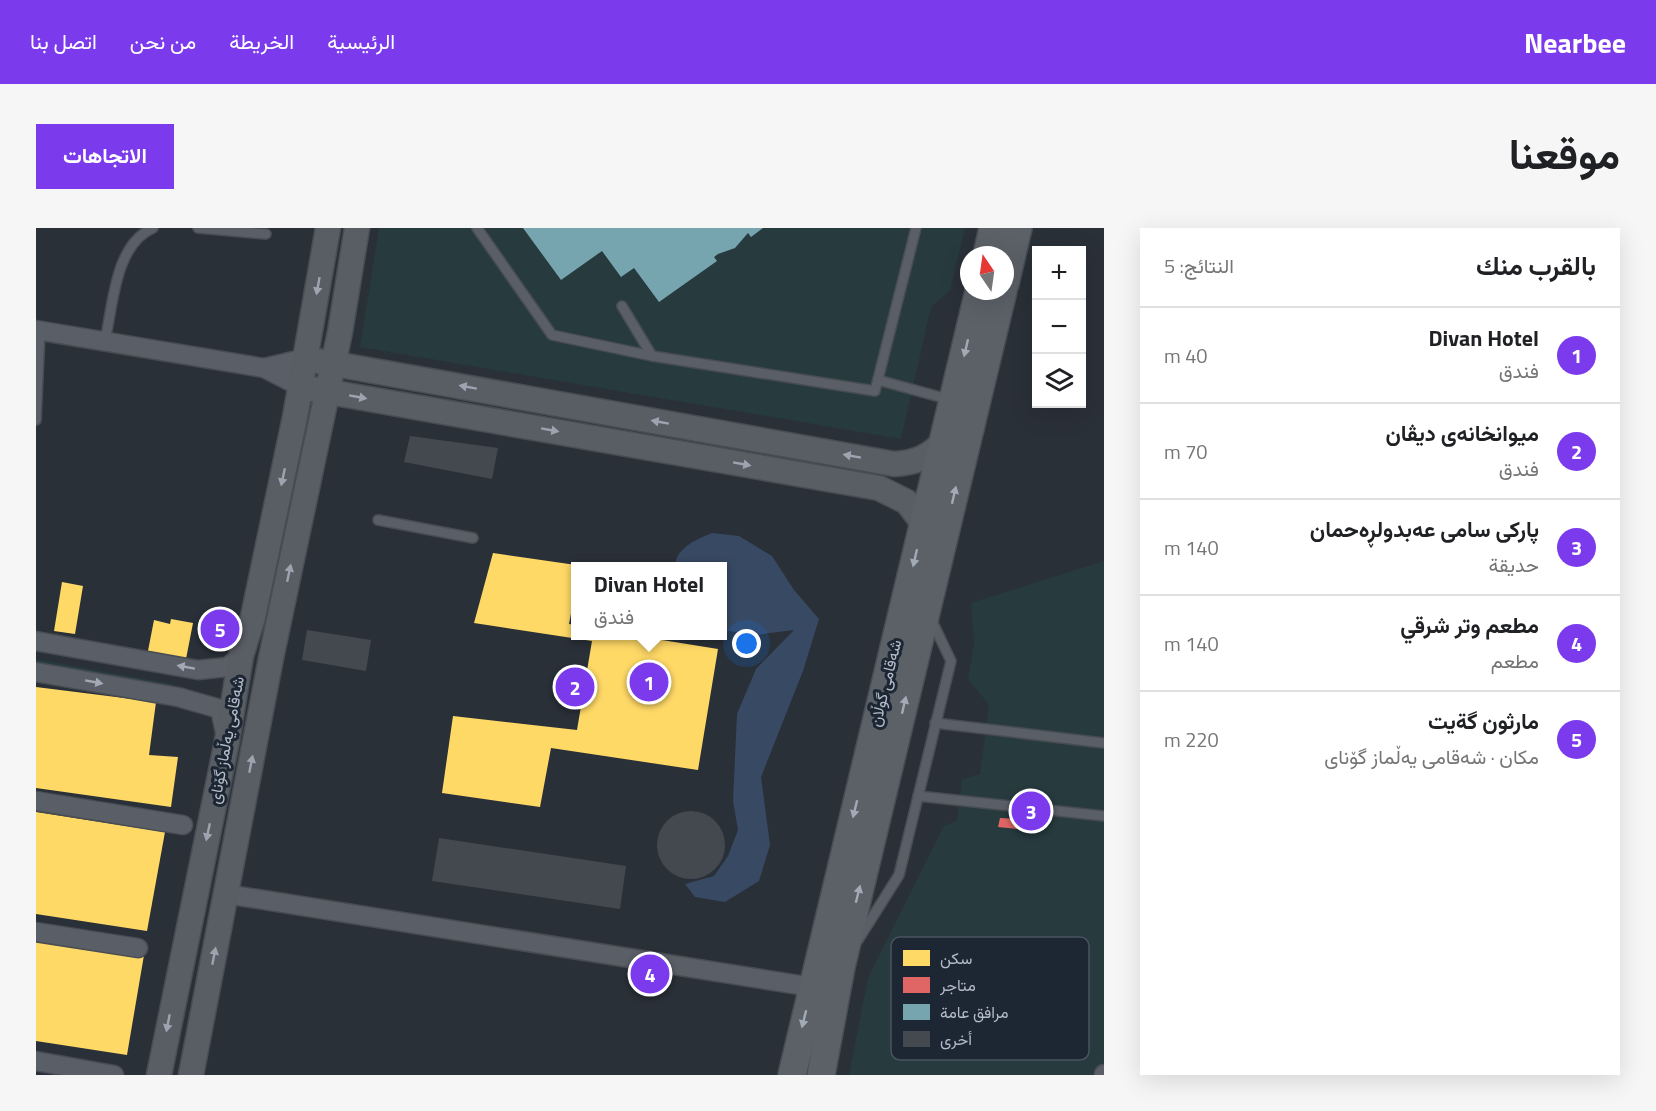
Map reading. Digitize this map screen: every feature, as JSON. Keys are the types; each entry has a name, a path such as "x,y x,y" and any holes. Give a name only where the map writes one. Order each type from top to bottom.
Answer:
{"main road":[{"path":"989,246 993,228"},
{"path":"1014,246 1018,228"},
{"name":"شەقامی گوڵان","path":"820,1075 923,523 977,300"},
{"name":"شەقامی گوڵان","path":"792,1075 812,987 927,610 1001,300"}],"street":[{"name":"شەقامی یەڵماز گۆنای","path":"159,1075 227,741 241,656 253,617 301,387 328,228"},
{"name":"شەقامی یەڵماز گۆنای","path":"191,1075 271,658 333,363 357,228"},
{"path":"38,330 264,368 301,387 879,488 907,502 923,523"},
{"path":"264,368 306,358 883,462 906,464 917,461 927,456 944,441"},
{"path":"879,488 891,483 893,477 892,470 883,462"},
{"path":"36,641 198,670 226,667 241,656"},
{"path":"36,672 178,697 220,709 227,741"},
{"path":"36,801 183,825"},
{"path":"226,894 812,987"},
{"path":"36,932 138,948"},
{"path":"175,990 206,996"},
{"path":"36,1062 114,1075"}],"lane":[{"path":"105,341 125,255 136,238 153,228"},
{"path":"198,228 266,234"},
{"path":"477,228 552,335 652,356 875,391 916,228"},
{"path":"622,306 652,356"},
{"path":"36,420 38,330"},
{"path":"878,380 953,401"},
{"path":"378,520 473,537"},
{"path":"841,967 898,875 951,661 927,610"},
{"path":"936,723 1104,743"},
{"path":"918,796 1104,816"}],"green space":[{"path":"379,228 965,228 950,291 931,307 901,439 360,347"},
{"path":"1104,561 1104,1075 849,1075 868,978 944,826 957,821 962,779 980,774 989,705 968,679 974,643 971,603"},
{"path":"36,659 172,684 170,690 36,666"}],"water":[{"path":"712,533 739,536 772,556 794,590 819,619 803,671 761,777 770,845 759,881 725,902 695,897 685,884 714,876 728,856 738,830 733,801 737,714 756,669 794,630 755,635 727,631 727,562 676,562 683,549"}],"building: سكن":[{"path":"493,553 571,564 569,624 571,624 571,638 474,623"},
{"path":"62,582 83,586 75,634 54,631"},
{"path":"171,619 193,623 185,664 147,656 154,620 170,624"},
{"path":"585,640 662,640 718,649 698,770 551,748 540,807 442,793 453,716 577,730 592,641"},
{"path":"36,687 156,702 149,755 178,757 171,807 36,788"},
{"path":"36,812 165,832 147,931 36,914"},
{"path":"36,939 144,955 127,1055 36,1041"}],"building: متاجر":[{"path":"1000,818 1018,819 1018,829 998,827"}],"building: مرافق عامة":[{"path":"523,228 763,228 751,237 748,233 735,248 718,254 714,257 717,261 659,302 634,268 621,277 602,251 561,280"}],"building: أخرى":[{"path":"410,436 498,448 492,479 404,462"},
{"path":"307,630 371,640 366,671 302,660"},
{"path":"691,811 704,813 715,821 723,832 725,845 723,858 715,869 704,877 691,879 678,877 667,869 659,858 657,845 659,832 667,821 678,813"},
{"path":"439,838 626,866 620,909 432,881"}],"place":[{"name":"مارثون گةيت","path":"220,629"},
{"name":"Divan Hotel","path":"649,682"},
{"name":"میوانخانەی دیڤان","path":"575,687"},
{"name":"پارکی سامی عەبدولڕەحمان","path":"1031,811"},
{"name":"مطعم وتر شرقي","path":"650,974"}]}
